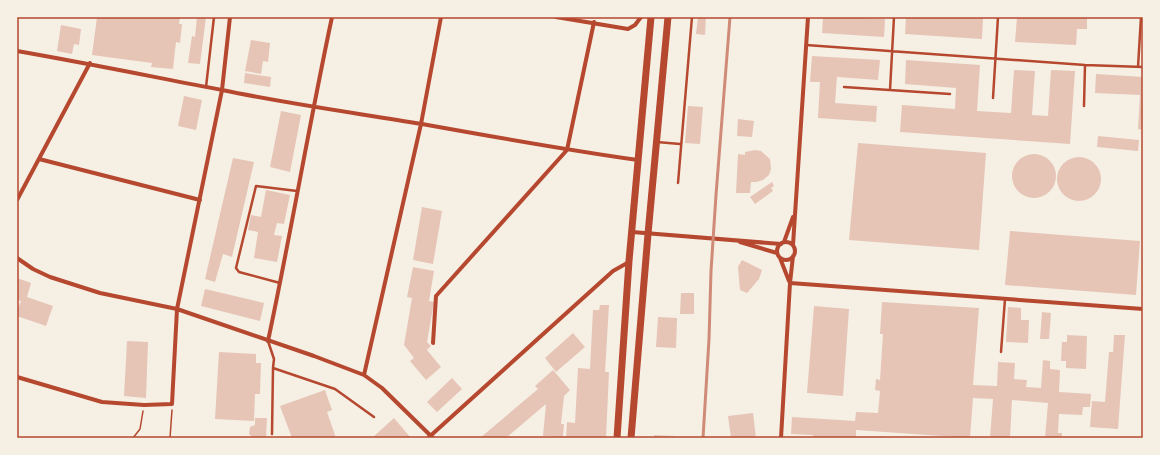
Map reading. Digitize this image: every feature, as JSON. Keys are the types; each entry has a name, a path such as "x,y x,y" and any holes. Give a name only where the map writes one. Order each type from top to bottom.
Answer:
{"main road":[{"path":"616,438 629,261 652,17"},
{"path":"631,438 668,17"}],"street":[{"path":"17,377 102,402 144,405 172,404 177,309 222,90 230,17"},
{"path":"268,341 332,17"},
{"path":"364,375 421,124 441,17"},
{"path":"556,17 628,28 635,25 641,17"},
{"path":"781,438 790,283 793,256 795,251 793,245 808,17"},
{"path":"433,343 436,296 567,150 594,22"},
{"path":"17,51 313,107 421,124 567,150 638,160"},
{"path":"17,200 90,64"},
{"path":"39,159 200,200"},
{"path":"790,283 778,255 777,248 782,243 791,226 796,207"},
{"path":"632,232 732,240 782,243 789,242 793,245"},
{"path":"732,240 778,255 786,260 793,256"},
{"path":"17,258 33,269 50,277 100,293 177,309 314,356 364,375 382,388 431,437 613,271 629,261"},
{"path":"790,283 1143,309"}],"lane":[{"path":"206,87 214,17"},
{"path":"678,183 680,144 692,17"},
{"path":"890,90 894,17"},
{"path":"993,98 998,17"},
{"path":"1138,67 1141,17"},
{"path":"806,45 1085,65 1143,67"},
{"path":"1084,106 1085,65"},
{"path":"844,87 950,94"},
{"path":"656,142 680,144"},
{"path":"280,283 239,272 236,268 256,186 297,191"},
{"path":"1001,352 1005,299"},
{"path":"268,341 274,359 272,434"},
{"path":"273,368 335,389 374,417"}],"path":[{"path":"170,438 172,404"},
{"path":"132,438 140,429 144,405"}],"building":[{"path":"97,17 180,17 179,24 182,24 180,43 176,42 173,69 151,67 152,63 92,55"},
{"path":"197,17 206,17 200,64 188,63 192,36 195,37"},
{"path":"698,17 706,17 705,35 696,34"},
{"path":"823,17 862,17 885,19 884,37 822,33"},
{"path":"906,17 983,17 982,39 905,34"},
{"path":"1017,17 1087,17 1087,29 1077,29 1076,45 1015,42"},
{"path":"61,25 81,29 79,45 74,44 72,54 57,51"},
{"path":"251,40 270,43 268,62 263,61 261,74 245,71"},
{"path":"812,56 880,60 878,80 837,77 835,103 877,106 876,122 818,118 820,82 810,82"},
{"path":"906,60 980,65 977,111 1011,113 1014,70 1035,71 1032,115 1048,116 1051,70 1075,71 1070,144 900,132 902,105 955,109 956,88 905,84"},
{"path":"245,73 271,77 270,87 244,83"},
{"path":"1096,74 1143,77 1143,130 1138,129 1140,95 1095,93"},
{"path":"184,96 202,100 196,130 178,126"},
{"path":"688,106 703,107 700,144 685,143"},
{"path":"281,111 301,115 290,172 270,167"},
{"path":"738,119 754,121 752,137 737,136"},
{"path":"1098,136 1139,140 1138,151 1097,147"},
{"path":"858,143 986,153 979,250 849,240"},
{"path":"755,150 761,151 770,159 771,169 769,175 763,180 751,182 750,193 736,193 738,154 745,155 745,152"},
{"path":"1034,154 1046,158 1052,164 1056,176 1052,188 1046,194 1034,198 1022,194 1016,188 1012,176 1016,164 1022,158"},
{"path":"1079,157 1091,161 1097,167 1101,179 1097,191 1091,197 1079,201 1067,197 1061,191 1057,179 1061,167 1067,161"},
{"path":"233,158 254,162 232,257 223,254 215,282 205,279"},
{"path":"772,182 774,186 771,188 773,191 755,204 750,197"},
{"path":"266,190 290,195 284,224 277,223 274,235 282,236 277,262 254,258 258,232 248,230 251,215 261,217"},
{"path":"422,207 442,211 433,264 413,260"},
{"path":"1010,231 1140,241 1136,295 1005,285"},
{"path":"742,260 762,270 759,279 747,293 740,290 738,267"},
{"path":"413,267 434,271 429,301 434,302 427,342 431,346 427,350 441,367 426,380 410,361 414,358 404,345 412,298 407,297"},
{"path":"17,278 31,283 27,297 53,306 46,326 17,316 17,311 21,301 17,300"},
{"path":"205,289 264,303 260,321 201,306"},
{"path":"681,293 694,293 694,314 680,314"},
{"path":"882,302 979,308 973,385 997,386 998,362 1015,363 1014,379 1027,380 1026,387 1041,388 1043,360 1050,361 1050,369 1060,370 1059,392 1091,394 1090,407 1083,407 1082,415 1059,414 1058,433 1062,433 1062,438 1045,438 1048,403 1012,400 1010,438 990,438 993,399 973,398 970,438 856,430 856,438 813,438 813,435 791,434 792,417 855,421 856,412 878,413 880,391 875,390 876,379 880,380 883,334 880,334"},
{"path":"600,305 609,305 605,372 609,372 606,438 566,438 567,422 575,423 578,368 590,369 593,310 599,310"},
{"path":"814,306 849,309 843,396 807,393"},
{"path":"1008,307 1021,308 1021,320 1029,320 1028,343 1006,342"},
{"path":"1042,312 1051,313 1049,339 1040,339"},
{"path":"658,317 677,318 676,348 656,347"},
{"path":"573,333 585,347 556,372 545,358"},
{"path":"1067,335 1087,336 1086,369 1066,368 1066,361 1061,361 1062,342 1067,342"},
{"path":"1114,335 1125,335 1118,429 1090,427 1092,401 1105,402 1109,352 1113,352"},
{"path":"127,341 148,342 146,398 124,396"},
{"path":"219,352 256,354 256,363 261,363 260,394 255,394 254,421 215,419"},
{"path":"553,370 570,390 564,396 561,424 564,424 563,437 543,436 546,404 506,438 480,438 538,389 535,386"},
{"path":"452,378 462,389 437,412 427,402"},
{"path":"325,390 332,410 327,412 336,438 292,438 280,406"},
{"path":"753,413 756,438 731,438 728,416"},
{"path":"255,418 267,418 266,438 253,438 249,434 250,427 255,425"},
{"path":"394,418 410,437 409,438 372,438"},
{"path":"654,435 674,436 674,438 654,438"}],"railway":[{"path":"703,438 709,339 711,271 730,17"}]}
